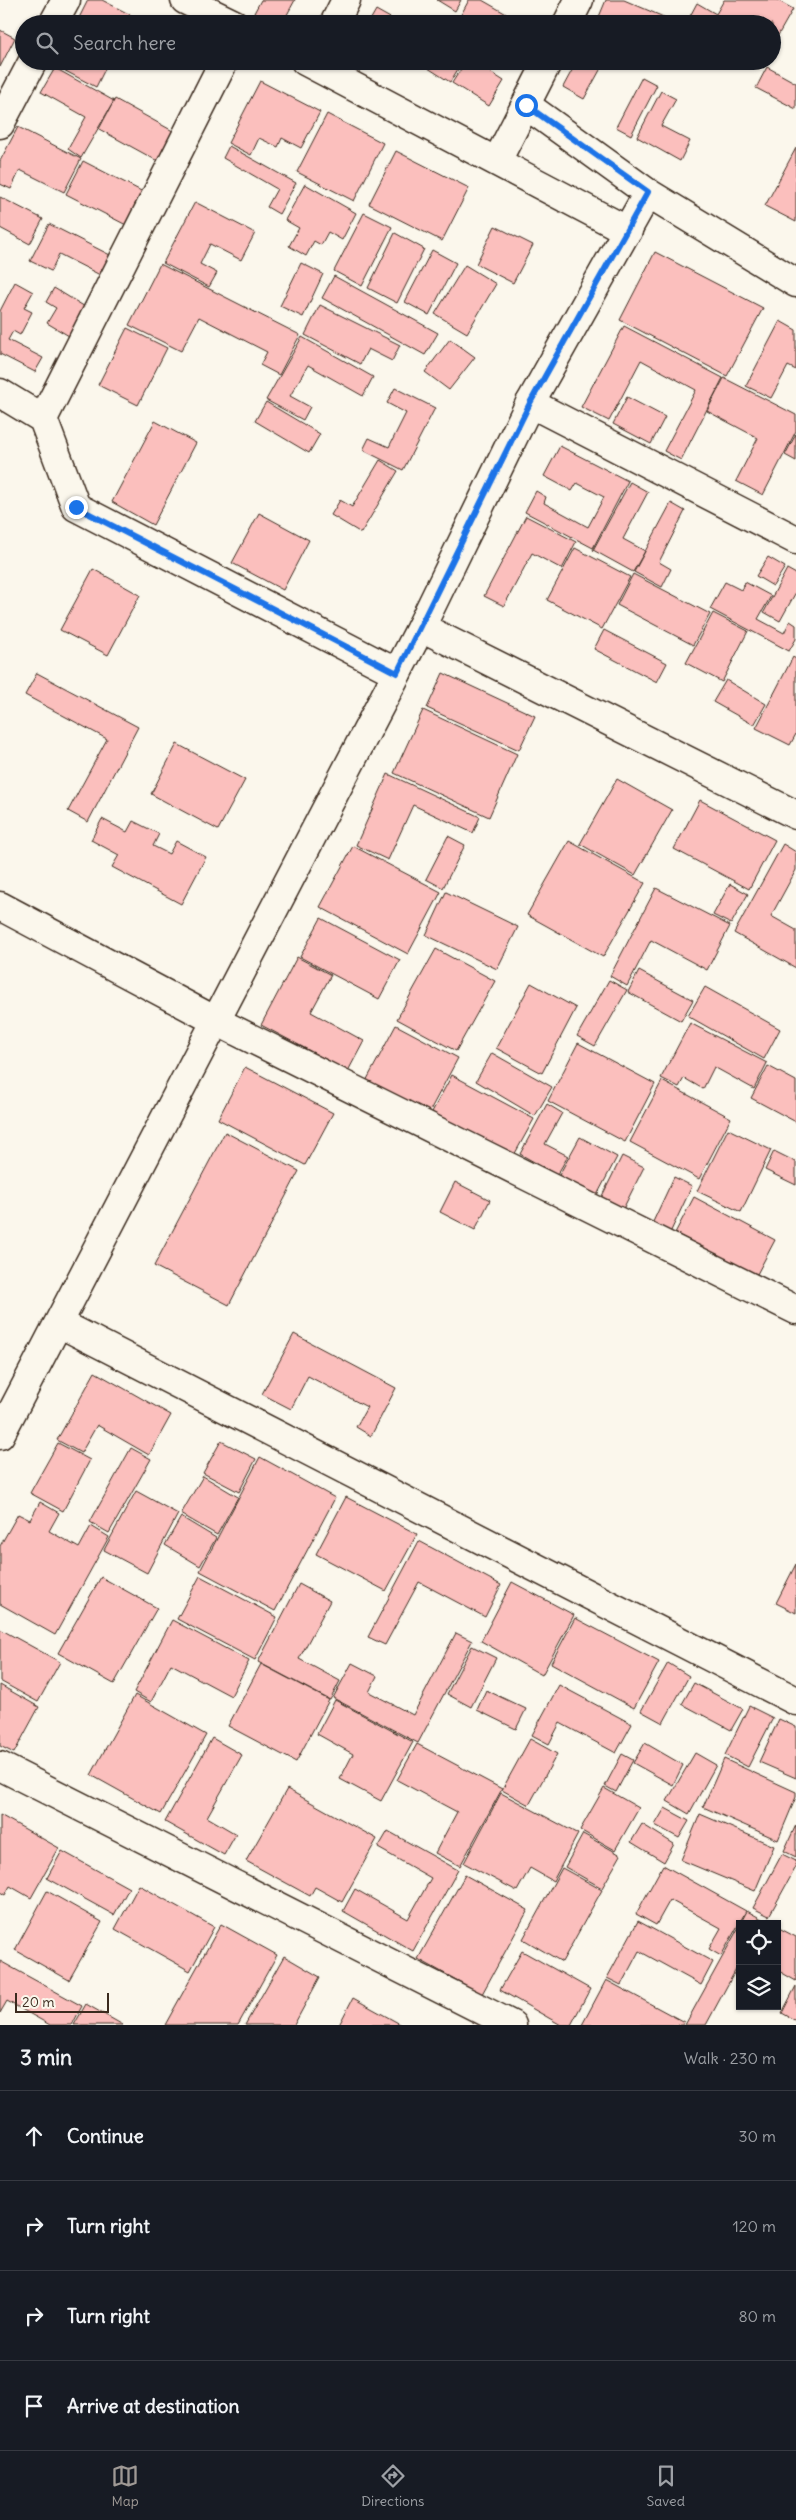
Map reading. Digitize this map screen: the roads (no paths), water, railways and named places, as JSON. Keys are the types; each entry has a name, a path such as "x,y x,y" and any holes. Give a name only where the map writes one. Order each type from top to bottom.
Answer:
{"street":[{"path":"58,15 66,0"},
{"path":"185,0 216,15"},
{"path":"338,15 346,0"},
{"path":"572,15 579,0"},
{"path":"0,124 28,70"},
{"path":"43,419 219,70"},
{"path":"324,70 628,231"},
{"path":"497,161 544,70"},
{"path":"526,105 648,192 796,283"},
{"path":"0,1435 421,627 530,403 628,231 648,192"},
{"path":"0,393 43,419 76,507 397,673"},
{"path":"530,403 796,540"},
{"path":"421,627 796,815"},
{"path":"0,906 216,1021 796,1310"},
{"path":"58,1323 796,1701"},
{"path":"0,1766 512,2025"}]}
